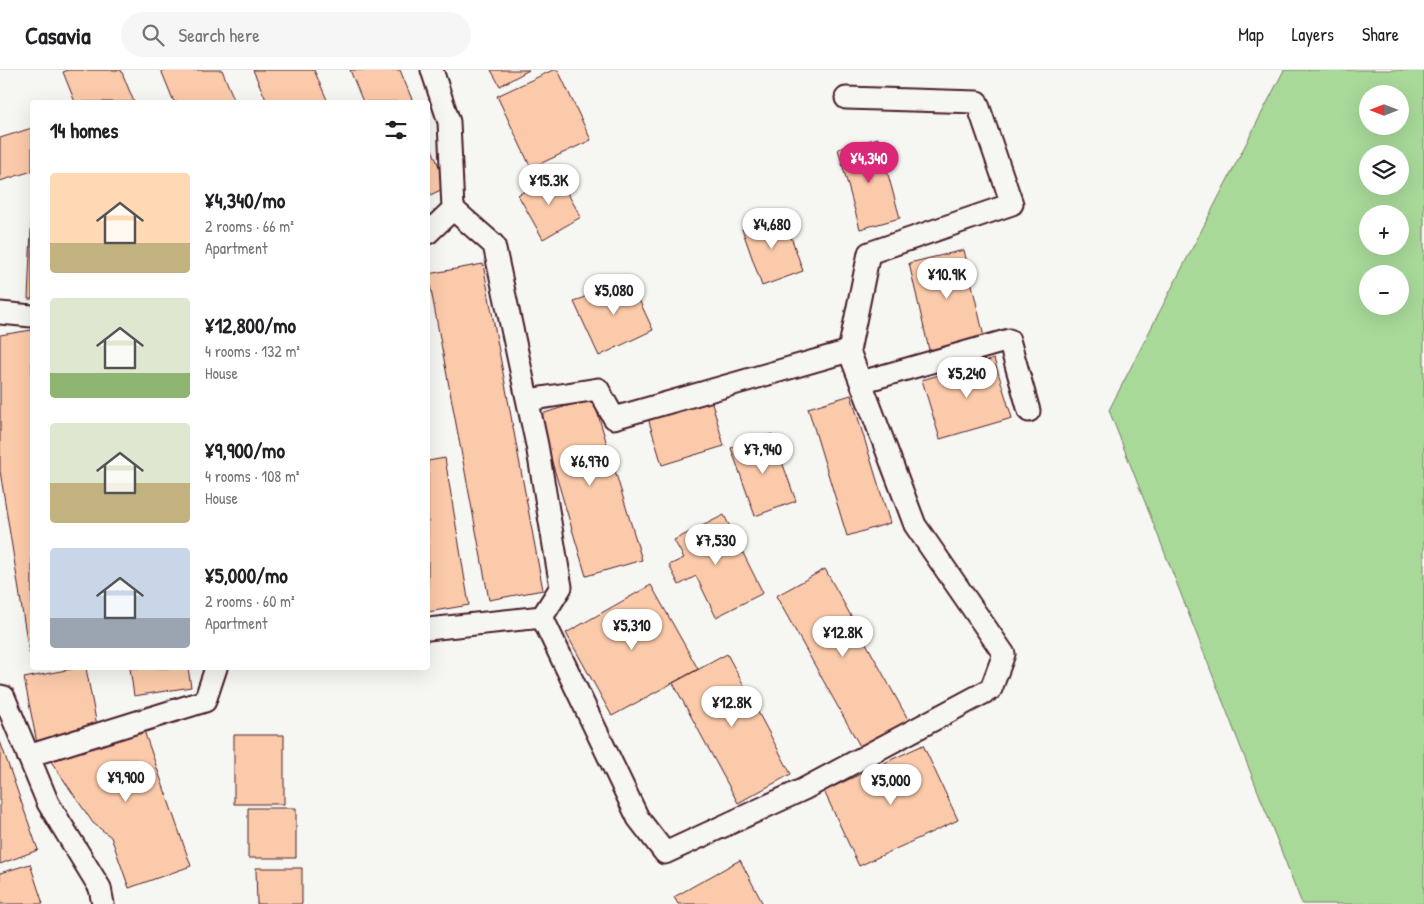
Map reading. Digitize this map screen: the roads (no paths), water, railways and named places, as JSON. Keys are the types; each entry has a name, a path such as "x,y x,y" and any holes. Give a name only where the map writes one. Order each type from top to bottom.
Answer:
{"street":[{"path":"432,70 449,122 453,209 494,245 528,400 561,587 542,617"},
{"path":"542,617 638,818 664,853 804,789 991,690 1004,654 916,525 849,351 869,253 1012,204 977,102 846,98"},
{"path":"430,231 453,209"},
{"path":"0,312 30,316"},
{"path":"861,382 1009,340 1029,411"},
{"path":"528,400 598,388 614,418 849,351"},
{"path":"430,629 542,617"},
{"path":"28,756 205,701 215,670"},
{"path":"0,696 4,697 48,803 100,888 103,904"}]}
